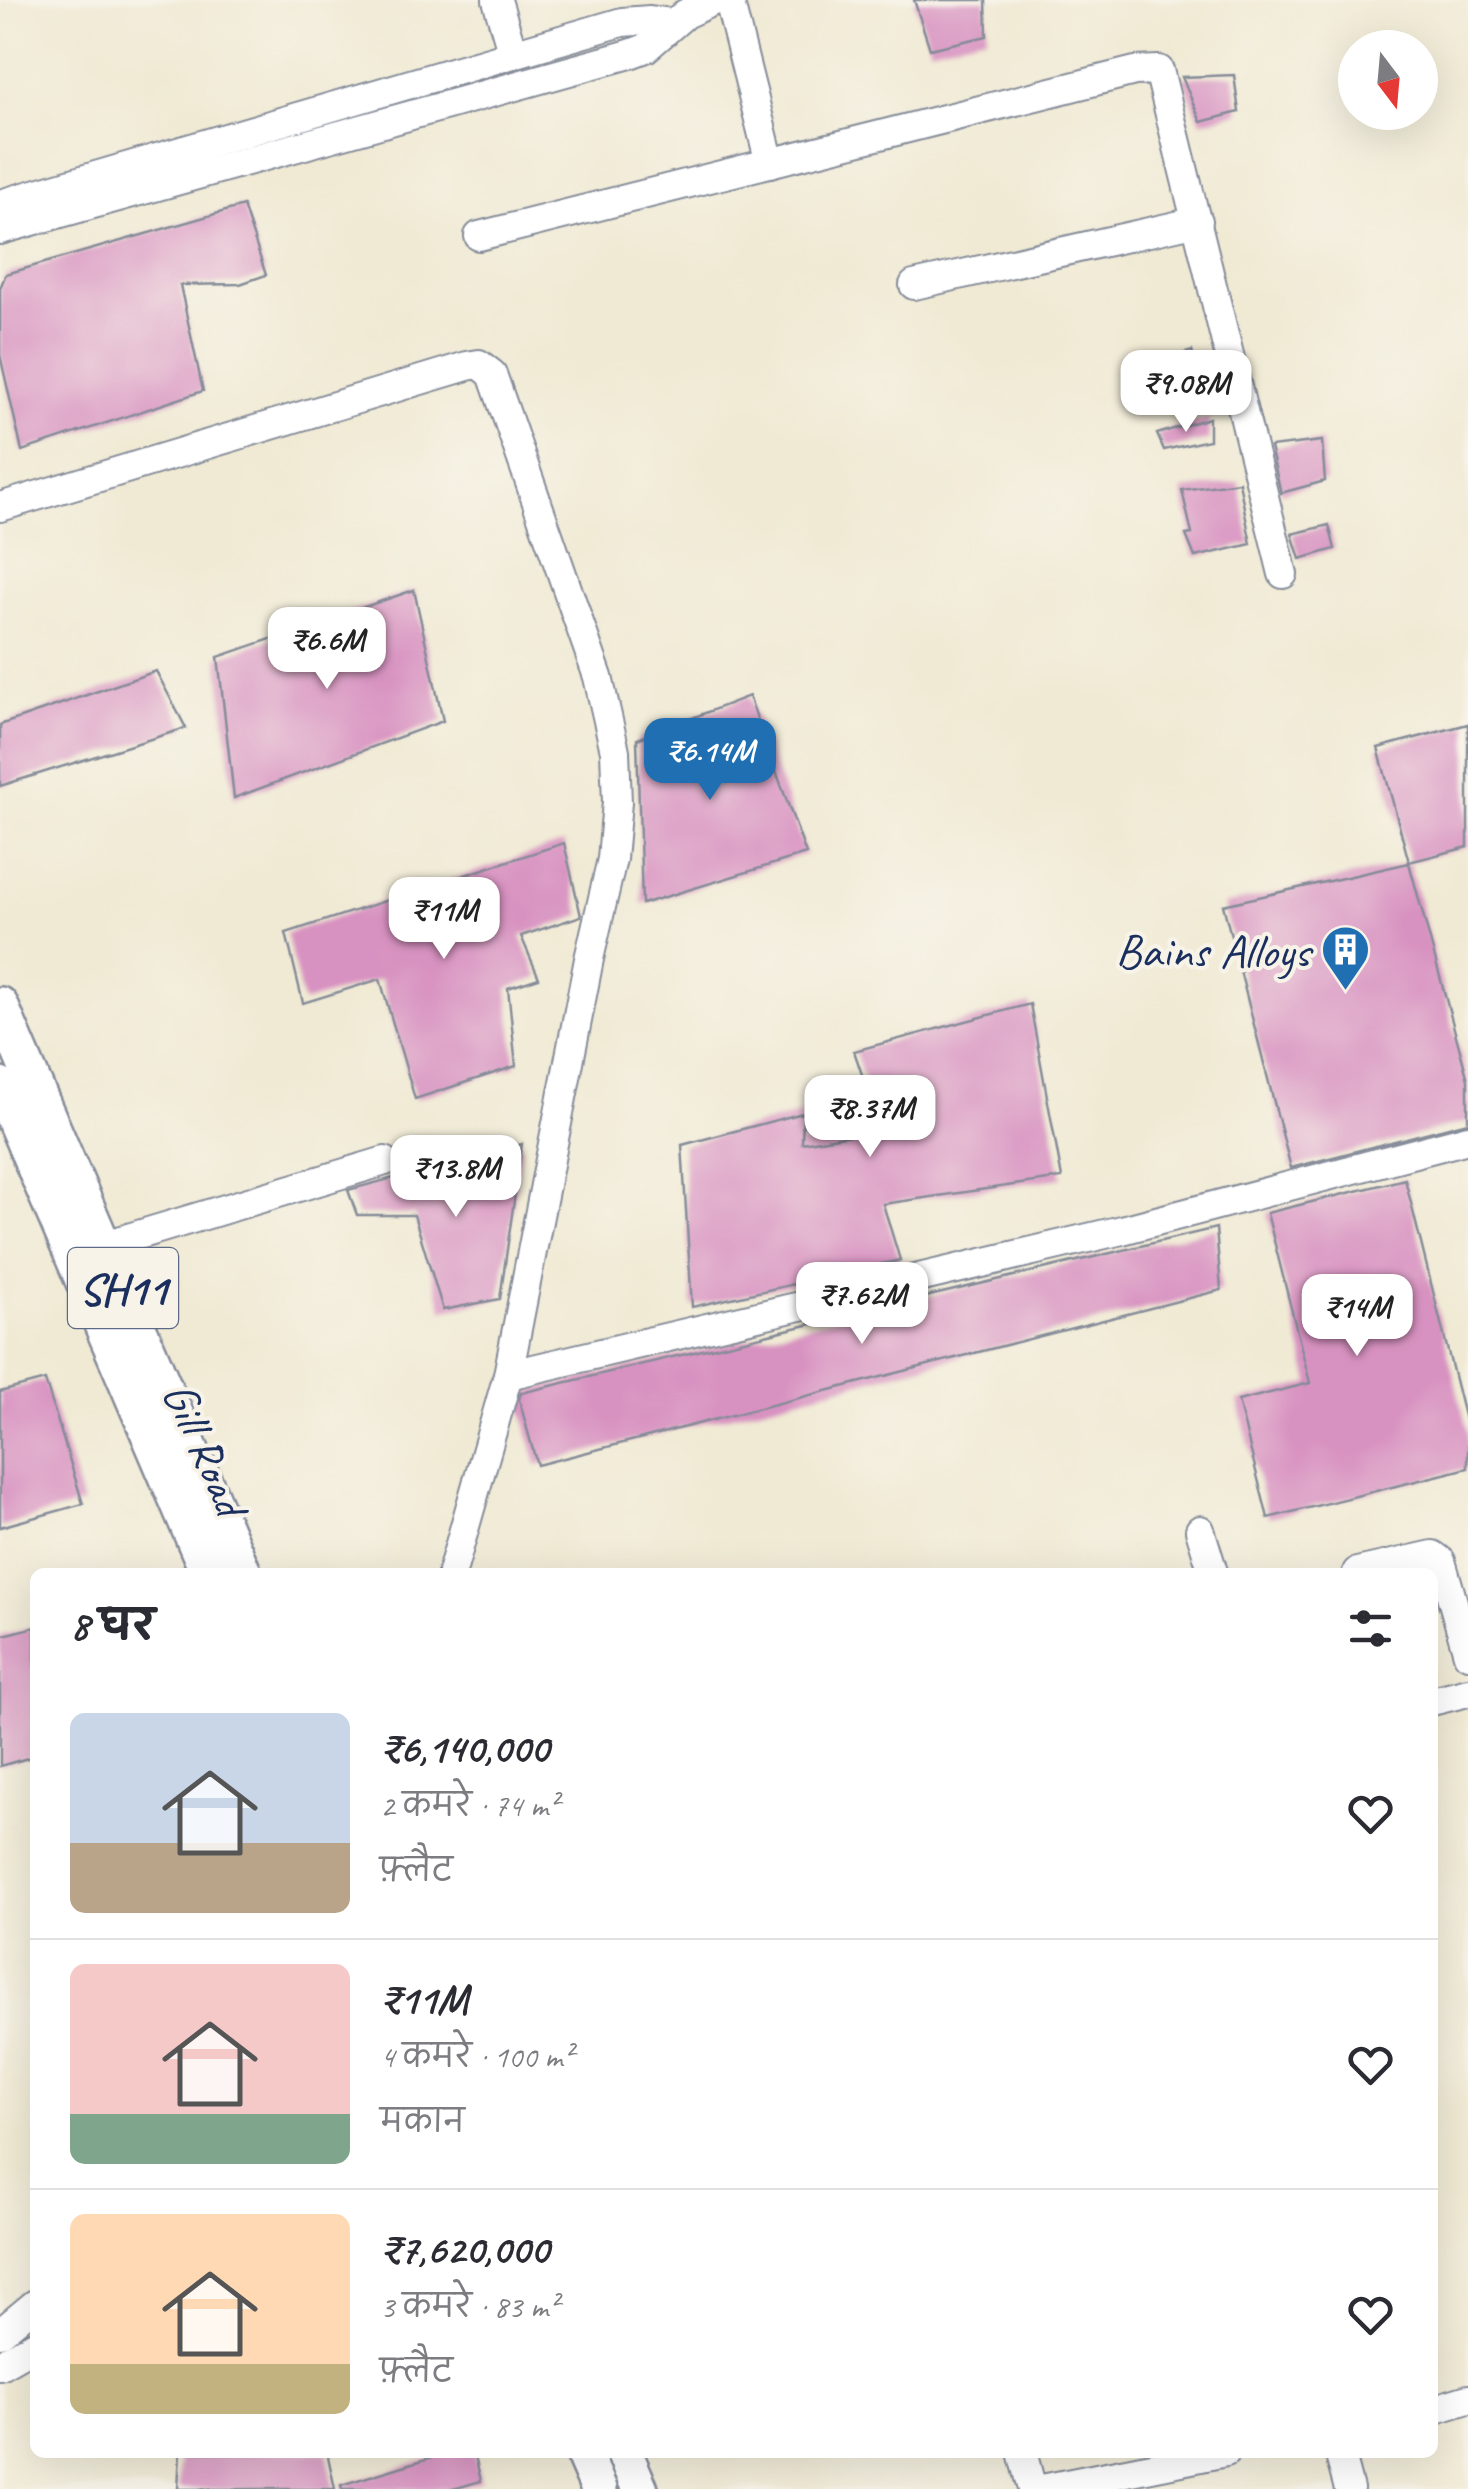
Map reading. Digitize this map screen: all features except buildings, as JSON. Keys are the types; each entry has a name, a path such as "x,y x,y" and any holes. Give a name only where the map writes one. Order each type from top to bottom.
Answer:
{"main road":[{"name":"SH11","path":"0,1005 242,1568"},
{"name":"Gill Road","path":"0,1086 206,1568"},
{"path":"586,2458 599,2489"},
{"path":"627,2458 640,2489"}],"street":[{"path":"498,0 513,54"},
{"path":"0,204 622,22 650,20 699,6"},
{"path":"699,6 770,163"},
{"path":"0,230 630,54 646,48 699,6"},
{"path":"479,236 1134,71 1160,70 1283,574"},
{"path":"172,153 180,180"},
{"path":"914,285 1198,221"},
{"path":"0,507 467,366 479,364 492,374 598,677 615,752 617,802 605,894 508,1375 453,1568"},
{"path":"508,1375 1122,1230 1468,1139"},
{"path":"105,1244 386,1161"},
{"path":"1200,1530 1212,1568"},
{"path":"1374,1568 1433,1554 1441,1561 1468,1654"},
{"path":"1438,1699 1468,1692"},
{"path":"30,2308 5,2330 30,2346"},
{"path":"0,2365 30,2348"},
{"path":"1438,2408 1468,2399"},
{"path":"1024,2458 1032,2489"},
{"path":"1042,2489 1196,2458"},
{"path":"1341,2458 1349,2489"}],"place":[{"name":"Bains Alloys","path":"1345,992"}]}
